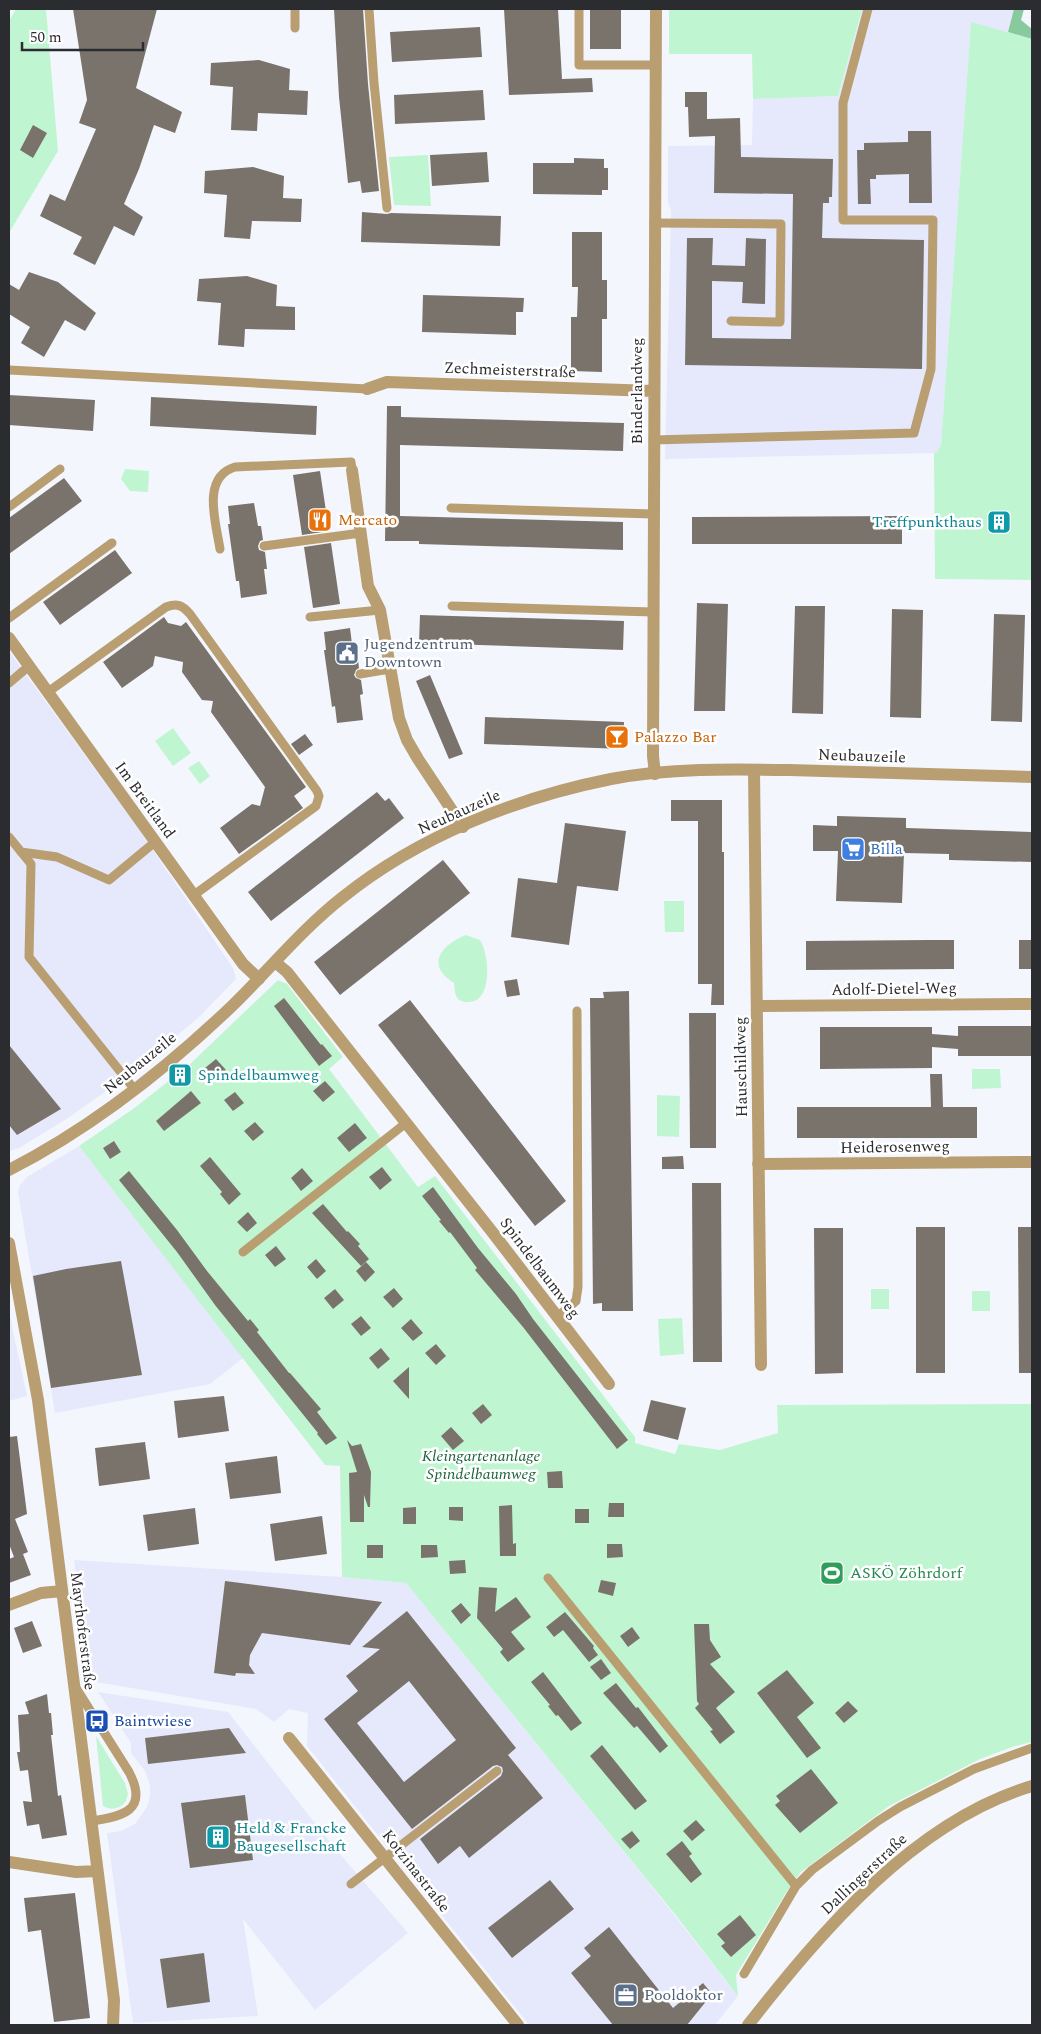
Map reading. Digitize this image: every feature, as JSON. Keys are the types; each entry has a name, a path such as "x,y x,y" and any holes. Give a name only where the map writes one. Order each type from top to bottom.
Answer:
{"street":[{"name":"Binderlandweg","path":"655,774 653,756 653,392 656,9"},
{"name":"Zechmeisterstraße","path":"368,390 387,382 653,392"},
{"path":"352,470 368,586 380,610 399,718 407,740 463,826"},
{"name":"Im Breitland","path":"9,638 243,964 259,978"},
{"name":"Neubauzeile","path":"9,1170 70,1134 135,1090 165,1066 232,1006 314,922 373,874 406,854 463,826 529,801 572,789 612,779 655,774 705,770 754,770 1032,777"},
{"name":"Hauschildweg","path":"754,770 761,1365"},
{"name":"Spindelbaumweg","path":"275,962 287,972 609,1384"},
{"name":"Adolf-Dietel-Weg","path":"757,1006 1032,1004"},
{"name":"Heiderosenweg","path":"758,1164 1032,1162"},
{"name":"Mayrhoferstraße","path":"9,1243 38,1400 114,2000 113,2025"},
{"path":"9,1605 41,1593 62,1591"},
{"name":"Kotzinastraße","path":"289,1738 518,2025"},
{"name":"Dallingerstraße","path":"748,2025 836,1922 882,1875 910,1850 963,1815 1018,1790 1032,1786"},
{"path":"9,1862 76,1872 97,1871"}],"lane":[{"path":"295,9 295,28"},
{"path":"369,9 374,83 387,208"},
{"path":"579,9 579,65 655,65"},
{"path":"653,440 914,433 931,369 933,220 843,220 843,103 868,9"},
{"path":"654,222 781,224 780,322 731,321"},
{"path":"9,370 368,390"},
{"path":"220,549 214,494 216,484 228,469 235,467 351,462 352,470"},
{"path":"9,507 60,469"},
{"path":"451,508 653,514"},
{"path":"264,546 361,533"},
{"path":"9,618 112,543"},
{"path":"48,692 166,607 173,604 179,605 190,614 319,796 316,806 194,895"},
{"path":"452,606 653,612"},
{"path":"310,617 380,610"},
{"path":"9,683 29,666"},
{"path":"360,674 390,669"},
{"path":"9,837 30,864 29,957 135,1090"},
{"path":"21,852 57,857 109,880 155,842"},
{"path":"557,1317 576,1301 578,1287 577,1010"},
{"path":"243,1252 406,1123"},
{"path":"548,1578 796,1886"},
{"path":"73,1684 129,1772 135,1784 137,1794 135,1802 129,1811 109,1819 90,1820"},
{"path":"744,1974 796,1886 812,1870 900,1807 974,1769 1032,1748"},
{"path":"351,1884 497,1771"}],"shaded area":[{"path":"862,9 1014,9 1008,32 971,23 941,445 937,452 934,453 665,459 671,211 668,202 668,146 752,145 753,99 838,96"},
{"path":"9,651 140,831 233,968 236,979 199,1017 136,1070 68,1118 19,1148 9,1151"},
{"path":"79,1146 243,1358 210,1384 55,1413 18,1192 20,1185 27,1177"},
{"path":"9,1312 27,1396 9,1401"},
{"path":"74,1560 342,1577 406,1583 646,1879 738,1996 715,2025 529,2025 307,1746 308,1713 289,1709 274,1722 256,1709 90,1681"},
{"path":"98,1692 228,1712 333,1846 408,1933 315,2010 243,1919 258,2016 133,2023 107,1833 121,1831 135,1824 147,1807 150,1785 145,1771 131,1753 131,1743"}],"green space":[{"path":"16,9 46,9 58,151 9,233 9,21"},
{"path":"669,9 862,9 838,96 753,99 752,54 669,54"},
{"path":"1014,9 1024,9 1021,20 1032,29 1032,39 1008,32"},
{"path":"971,22 1032,39 1032,580 935,579 934,453 937,452 941,445"},
{"path":"428,155 431,206 394,205 389,157"},
{"path":"125,469 149,471 148,492 130,491 121,479"},
{"path":"173,728 191,753 173,766 155,741"},
{"path":"199,761 210,776 200,784 188,768"},
{"path":"664,901 684,901 684,932 665,932"},
{"path":"466,935 480,940 483,946 487,961 487,978 482,994 477,1000 463,1002 458,999 455,993 454,983 445,976 438,963 440,956 450,944"},
{"name":"Kleingartenanlage Spindelbaumweg","path":"278,980 287,984 343,1057 329,1069 418,1187 435,1176 635,1437 635,1443 675,1454 679,1444 720,1450 778,1433 777,1405 1032,1404 1032,1742 980,1759 889,1806 801,1872 787,1891 736,1975 738,1996 674,1913 406,1583 342,1577 340,1466 325,1465 79,1146 133,1109 189,1065"},
{"path":"972,1069 1000,1069 1001,1088 972,1089"},
{"path":"657,1095 680,1096 679,1137 657,1136"},
{"path":"871,1289 889,1289 889,1309 871,1309"},
{"path":"972,1291 990,1291 990,1311 972,1311"},
{"path":"682,1318 684,1354 660,1356 658,1319"},
{"path":"96,1736 125,1783 128,1794 126,1801 116,1808 103,1806"}],"building":[{"path":"73,9 157,9 136,88 182,112 175,133 154,125 139,169 124,204 143,217 134,236 114,226 95,265 73,254 82,237 40,216 50,194 65,201 96,129 79,123 87,100"},
{"path":"334,9 363,9 368,84 379,191 362,193 360,181 348,183 339,97"},
{"path":"504,9 558,9 562,79 592,78 593,92 509,95"},
{"path":"590,9 621,9 621,49 590,49"},
{"path":"480,27 482,57 392,62 390,32"},
{"path":"259,60 290,69 289,90 308,91 307,115 258,113 257,131 231,130 233,87 210,85 211,63"},
{"path":"483,90 485,120 395,124 394,95"},
{"path":"685,92 707,92 707,119 740,118 741,157 833,159 832,197 829,197 829,203 823,203 822,238 924,240 922,369 685,365 687,238 713,238 712,265 745,266 746,238 766,239 765,304 742,303 743,282 712,281 712,338 791,339 793,194 714,193 715,136 689,137 688,107 685,107"},
{"path":"33,125 47,133 33,158 20,150"},
{"path":"908,131 931,131 932,203 909,203 909,174 876,175 876,179 870,179 871,204 858,204 857,150 864,150 864,143 908,142"},
{"path":"487,152 489,182 432,186 430,155"},
{"path":"574,158 604,159 604,168 608,168 608,190 602,190 602,195 533,194 533,163 574,163"},
{"path":"253,167 284,176 283,198 302,199 301,222 252,221 250,239 224,237 227,195 204,193 205,171"},
{"path":"362,212 501,216 500,246 361,242"},
{"path":"572,232 602,232 602,280 607,280 607,319 602,319 602,372 571,371 571,317 577,317 578,287 572,287"},
{"path":"29,272 58,282 96,313 85,331 65,320 44,357 21,343 30,327 9,314 9,284 19,290"},
{"path":"247,276 277,285 276,306 295,307 295,330 245,329 244,347 218,345 221,303 197,301 199,279"},
{"path":"423,295 524,298 523,312 516,312 516,335 422,332"},
{"path":"9,395 95,400 93,431 9,425"},
{"path":"151,397 317,406 316,435 150,426"},
{"path":"387,406 401,406 401,417 624,423 623,451 400,445 400,516 623,522 623,550 419,544 419,541 385,541"},
{"path":"320,471 329,531 302,535 293,475"},
{"path":"64,478 82,501 9,554 9,518"},
{"path":"254,503 258,526 261,526 263,540 260,541 258,546 259,550 265,552 267,569 264,569 267,594 241,598 239,581 236,581 228,524 230,524 228,506"},
{"path":"902,516 902,544 692,544 692,517"},
{"path":"331,543 340,604 313,608 304,547"},
{"path":"115,550 132,573 60,625 43,602"},
{"path":"697,603 728,604 725,711 694,711"},
{"path":"795,606 825,606 823,714 792,713"},
{"path":"892,609 923,610 921,718 890,717"},
{"path":"994,614 1025,615 1022,722 991,721"},
{"path":"420,615 624,621 623,650 419,643"},
{"path":"164,617 168,623 181,626 186,622 306,787 294,796 303,808 239,854 220,828 252,804 260,806 265,787 211,712 213,701 202,700 182,672 183,662 155,656 153,666 122,688 103,662"},
{"path":"350,628 353,652 357,652 359,668 354,675 361,680 363,694 360,695 363,720 337,723 335,706 332,707 324,650 326,650 324,632"},
{"path":"430,675 463,754 449,759 416,681"},
{"path":"485,717 624,722 623,749 484,744"},
{"path":"305,734 313,745 299,755 291,744"},
{"path":"377,792 385,801 389,798 404,818 271,921 248,892"},
{"path":"671,800 722,800 724,1005 711,1005 712,984 698,984 698,821 671,821"},
{"path":"837,816 906,818 906,828 1032,832 1032,862 949,860 949,854 904,853 902,903 836,901 838,851 813,851 813,825 837,826"},
{"path":"565,823 626,831 618,891 577,886 569,945 511,937 518,878 557,883"},
{"path":"443,860 470,893 340,995 314,962"},
{"path":"954,940 954,969 806,970 806,941"},
{"path":"1019,940 1032,940 1032,969 1019,969"},
{"path":"517,979 520,995 507,997 504,981"},
{"path":"629,991 633,1311 602,1311 602,1303 593,1304 590,998 604,998 603,992"},
{"path":"284,998 332,1056 319,1066 274,1006"},
{"path":"410,1000 566,1201 535,1226 378,1025"},
{"path":"689,1013 716,1013 716,1148 690,1148"},
{"path":"958,1026 1032,1026 1032,1056 958,1056 958,1049 932,1047 932,1068 820,1069 820,1027 932,1027 932,1034 958,1036"},
{"path":"9,1045 61,1109 17,1135 9,1125"},
{"path":"216,1059 226,1070 215,1080 205,1068"},
{"path":"930,1074 942,1074 943,1107 977,1107 977,1138 797,1138 797,1107 931,1107"},
{"path":"325,1081 335,1092 323,1102 313,1091"},
{"path":"191,1091 201,1103 164,1131 156,1121"},
{"path":"235,1092 244,1103 233,1111 224,1100"},
{"path":"255,1122 264,1132 253,1141 244,1131"},
{"path":"355,1123 367,1138 349,1152 337,1138"},
{"path":"114,1141 121,1152 110,1159 103,1148"},
{"path":"683,1156 684,1169 662,1169 662,1157"},
{"path":"210,1157 241,1194 229,1205 220,1194 222,1192 200,1166"},
{"path":"382,1167 392,1180 380,1190 369,1177"},
{"path":"302,1168 313,1181 301,1191 291,1178"},
{"path":"129,1171 177,1230 207,1271 248,1321 250,1319 259,1330 257,1332 289,1373 321,1409 317,1412 337,1438 326,1445 215,1305 177,1252 119,1180"},
{"path":"692,1183 721,1183 722,1362 693,1362"},
{"path":"433,1187 478,1248 516,1294 533,1319 628,1440 617,1449 523,1327 475,1270 477,1268 450,1232 439,1221 441,1220 422,1196"},
{"path":"323,1204 360,1244 358,1246 369,1259 361,1266 312,1213"},
{"path":"248,1212 257,1223 247,1232 237,1222"},
{"path":"916,1227 945,1227 945,1373 916,1373"},
{"path":"1018,1227 1032,1227 1032,1373 1019,1373"},
{"path":"814,1228 843,1228 843,1373 815,1374"},
{"path":"276,1246 286,1259 275,1267 265,1255"},
{"path":"316,1259 326,1271 317,1279 307,1267"},
{"path":"121,1261 142,1375 51,1388 33,1276"},
{"path":"366,1262 375,1272 365,1282 356,1271"},
{"path":"394,1288 403,1299 393,1308 383,1297"},
{"path":"335,1289 344,1300 333,1309 324,1298"},
{"path":"361,1316 371,1328 361,1336 351,1324"},
{"path":"411,1319 423,1333 413,1341 401,1328"},
{"path":"436,1344 446,1356 436,1365 425,1353"},
{"path":"381,1348 390,1359 378,1369 369,1358"},
{"path":"409,1367 409,1399 393,1381"},
{"path":"224,1396 229,1431 178,1438 174,1401"},
{"path":"651,1400 686,1408 678,1440 643,1431"},
{"path":"483,1404 492,1415 481,1424 472,1413"},
{"path":"451,1427 464,1441 453,1450 441,1436"},
{"path":"17,1436 27,1514 15,1519 28,1552 23,1554 31,1575 9,1583 9,1559 14,1557 9,1544 9,1437"},
{"path":"347,1440 352,1446 361,1444 371,1472 370,1507 368,1507 364,1495 364,1522 350,1522 349,1473 357,1472"},
{"path":"145,1442 150,1479 99,1486 95,1448"},
{"path":"277,1456 281,1493 230,1499 225,1463"},
{"path":"562,1471 563,1488 548,1488 547,1472"},
{"path":"609,1503 624,1503 624,1517 608,1517"},
{"path":"512,1505 513,1544 516,1543 516,1556 500,1556 499,1506"},
{"path":"416,1507 416,1524 403,1524 403,1508"},
{"path":"449,1507 463,1507 463,1521 449,1520"},
{"path":"195,1508 199,1544 148,1551 143,1515"},
{"path":"575,1509 589,1509 589,1523 575,1523"},
{"path":"322,1516 327,1554 275,1561 270,1524"},
{"path":"607,1544 622,1544 623,1557 607,1558"},
{"path":"367,1545 383,1545 383,1558 367,1558"},
{"path":"421,1545 437,1545 438,1557 421,1558"},
{"path":"465,1560 466,1573 450,1574 449,1561"},
{"path":"601,1580 616,1583 613,1596 598,1592"},
{"path":"225,1581 382,1602 350,1645 262,1633 250,1655 249,1665 255,1674 236,1673 235,1676 214,1673"},
{"path":"479,1587 497,1588 495,1612 516,1597 531,1617 511,1632 525,1649 508,1662 500,1652 503,1649 477,1618"},
{"path":"461,1603 471,1615 461,1624 451,1611"},
{"path":"407,1611 516,1748 508,1755 543,1798 469,1858 460,1846 438,1864 420,1839 501,1776 502,1767 493,1766 412,1829 324,1719 358,1691 346,1676 380,1649 362,1647","holes":["409,1681 456,1740 404,1782 357,1723"]},
{"path":"565,1612 594,1646 593,1648 598,1655 589,1662 563,1630 554,1637 546,1627"},
{"path":"32,1621 42,1646 23,1653 14,1628"},
{"path":"694,1624 709,1624 710,1640 721,1657 710,1664 735,1692 716,1708 735,1732 720,1744 710,1731 713,1730 695,1708 699,1704 697,1701"},
{"path":"632,1627 640,1638 628,1647 620,1636"},
{"path":"601,1659 611,1673 601,1680 590,1667"},
{"path":"787,1670 814,1703 797,1717 821,1748 807,1758 757,1693"},
{"path":"543,1672 582,1723 571,1731 558,1715 556,1716 548,1706 550,1705 531,1682"},
{"path":"616,1683 636,1708 638,1707 668,1746 660,1753 637,1726 634,1728 603,1693"},
{"path":"47,1694 49,1713 51,1713 53,1735 51,1735 58,1796 61,1795 67,1835 42,1839 39,1824 27,1826 23,1801 32,1802 28,1770 20,1771 17,1752 20,1752 18,1715 29,1714 25,1702"},
{"path":"848,1701 858,1711 844,1723 835,1713"},
{"path":"229,1728 246,1753 148,1764 145,1738"},
{"path":"602,1745 647,1801 635,1810 590,1756"},
{"path":"811,1769 838,1803 800,1833 775,1805 780,1801 776,1796"},
{"name":"Held & Francke Baugesellschaft","path":"245,1795 253,1860 190,1868 181,1803"},
{"path":"696,1820 705,1830 692,1841 683,1831"},
{"path":"632,1831 640,1841 630,1849 621,1839"},
{"path":"682,1841 692,1854 689,1856 702,1874 691,1883 666,1854"},
{"path":"550,1880 574,1909 512,1958 488,1928"},
{"path":"75,1893 90,2018 54,2022 41,1930 28,1932 24,1898"},
{"path":"740,1915 756,1935 731,1957 721,1946 725,1943 717,1934"},
{"path":"609,1927 673,2008 703,1983 712,1994 687,2025 613,2025 571,1973 591,1956 584,1948"},
{"path":"204,1953 210,2002 167,2008 160,1959"}],"place":[{"name":"Mercato","path":"320,520"},
{"name":"Treffpunkthaus","path":"999,522"},
{"name":"Jugendzentrum Downtown","path":"347,653"},
{"name":"Palazzo Bar","path":"617,737"},
{"name":"Billa","path":"853,849"},
{"name":"Spindelbaumweg","path":"180,1075"},
{"name":"ASKÖ Zöhrdorf","path":"832,1573"},
{"name":"Baintwiese","path":"97,1721"},
{"name":"Held & Francke Baugesellschaft","path":"218,1837"},
{"name":"Pooldoktor","path":"626,1995"}]}
